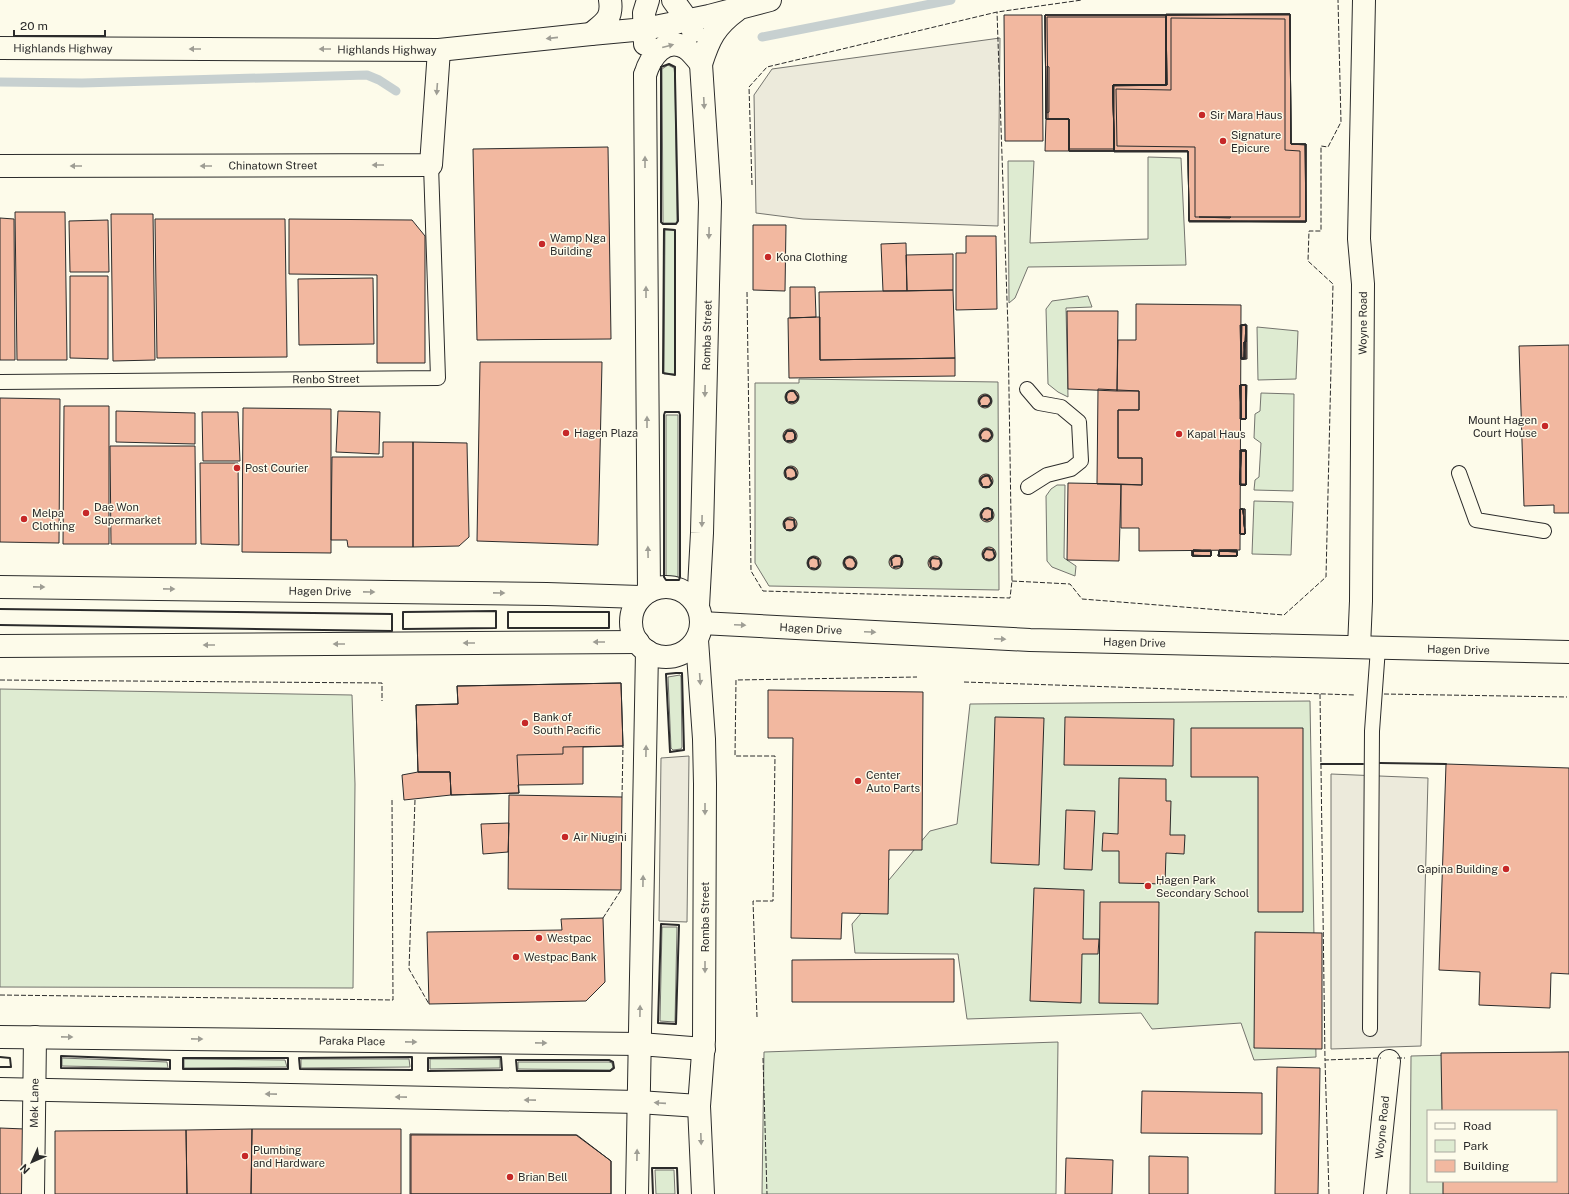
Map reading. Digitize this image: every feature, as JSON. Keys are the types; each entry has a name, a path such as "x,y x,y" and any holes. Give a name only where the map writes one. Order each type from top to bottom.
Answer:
{"main road":[{"path":"591,34 607,20 612,10 610,0"},
{"path":"645,594 644,13 648,0"},
{"path":"674,0 691,25 701,64"},
{"path":"720,0 729,6 740,8"},
{"name":"Highlands Highway","path":"0,48 439,50 644,29 770,0"},
{"name":"Woyne Road","path":"1364,0 1359,239 1363,284 1361,593 1369,648"},
{"path":"701,64 708,41 714,32 725,18 740,8"},
{"path":"591,34 613,37 632,47 642,65 645,75"},
{"path":"645,75 653,56 662,47 668,45 675,45 685,48 701,64"},
{"path":"432,165 439,50"},
{"name":"Romba Street","path":"701,64 710,202 699,623 706,784 704,1049 699,1106 703,1194"},
{"name":"Chinatown Street","path":"0,166 432,165"},
{"name":"Hagen Drive","path":"0,587 645,594"},
{"path":"660,587 672,587 682,590 692,597 699,623 689,649 678,655 667,657 655,655 642,646 632,630 631,618 634,607 645,594 660,587"},
{"name":"Hagen Drive","path":"699,623 1030,640 1569,652"},
{"path":"0,646 642,646"},
{"path":"637,1194 640,1044 642,646"},
{"name":"Paraka Place","path":"0,1037 640,1044 704,1049"},
{"name":"Mek Lane","path":"33,1194 35,1037"},
{"name":"Woyne Road","path":"1374,1194 1389,1061"},
{"path":"0,1089 638,1102 699,1106"}],"lane":[{"name":"Renbo Street","path":"0,382 438,378 432,165"},
{"path":"1027,389 1039,403 1062,407 1079,422 1081,461 1071,469 1047,475 1028,487"},
{"path":"1459,473 1476,520 1544,532"},
{"path":"1369,648 1372,731 1370,1029"}],"green space":[{"path":"668,65 674,68 675,78 677,223 663,223 662,69"},
{"path":"1148,157 1181,158 1186,265 1028,267 1015,298 1009,303 1008,161 1034,161 1030,243 1148,239"},
{"path":"665,230 675,230 675,374 664,374"},
{"path":"1088,296 1092,307 1066,308 1068,397 1058,392 1048,384 1046,309 1052,301"},
{"path":"1257,327 1298,331 1296,379 1258,380"},
{"path":"799,379 998,382 999,590 769,586 755,563 755,383 799,383"},
{"path":"1261,393 1294,394 1293,491 1254,490 1255,480 1259,477 1261,443 1254,438 1255,414 1260,411"},
{"path":"666,415 678,415 678,578 666,578"},
{"path":"1057,485 1065,485 1064,558 1076,566 1075,576 1052,567 1047,561 1046,496 1051,489"},
{"path":"1254,501 1293,502 1291,555 1252,554"},
{"path":"680,675 682,747 681,749 673,750 671,748 668,677"},
{"path":"0,689 352,695 355,784 353,988 0,987"},
{"path":"1310,701 1316,1057 1254,1060 1241,1023 1152,1029 1141,1013 967,1019 958,954 855,953 852,924 930,831 957,824 970,704"},
{"path":"662,927 677,927 675,1022 660,1021"},
{"path":"1058,1042 1056,1194 762,1194 764,1052"},
{"path":"1569,1052 1569,1194 1410,1194 1411,1056"},
{"path":"62,1058 167,1062 168,1068 62,1066"},
{"path":"184,1059 285,1060 287,1067 184,1068"},
{"path":"301,1059 409,1059 410,1067 301,1068"},
{"path":"430,1059 500,1059 500,1068 430,1069"},
{"path":"518,1062 609,1062 612,1063 613,1067 610,1070 518,1069"},
{"path":"655,1170 674,1170 675,1194 656,1194"}],"shaded area":[{"path":"1000,38 998,226 803,219 756,213 754,95 772,69"},
{"path":"689,756 687,922 659,921 661,758"},
{"path":"1331,774 1428,778 1421,1046 1331,1049"}],"building":[{"name":"Sir Mara Haus","path":"1166,14 1290,14 1291,144 1305,144 1306,221 1189,221 1188,151 1114,151 1113,85 1166,85"},
{"name":"Sir Mara Haus","path":"1290,14 1291,144 1306,144 1306,222 1189,221 1188,151 1114,151 1113,85 1166,85 1166,15"},
{"name":"Sir Mara Haus","path":"1290,14 1291,144 1306,144 1306,221 1189,221 1188,151 1114,151 1114,85 1167,85 1166,15"},
{"name":"Sir Mara Haus","path":"1290,14 1291,144 1306,144 1306,222 1189,221 1188,151 1114,151 1113,85 1167,85 1166,15"},
{"path":"1004,15 1042,15 1043,141 1005,141"},
{"path":"1045,15 1166,15 1166,85 1113,85 1114,151 1069,151 1069,119 1046,119"},
{"path":"1045,15 1166,15 1166,85 1113,85 1114,151 1069,151 1069,119 1046,119"},
{"path":"1045,15 1166,15 1166,85 1113,85 1114,151 1069,151 1069,119 1046,119"},
{"path":"1045,15 1166,15 1167,85 1113,85 1114,151 1069,151 1069,119 1046,119"},
{"name":"Sir Mara Haus","path":"1166,15 1290,15 1291,144 1305,145 1306,222 1189,222 1188,152 1114,152 1113,86 1166,85"},
{"path":"1047,17 1166,17 1166,85 1113,85 1114,149 1069,149 1069,119 1048,119"},
{"name":"Sir Mara Haus","path":"1171,18 1285,19 1285,150 1300,151 1300,217 1195,217 1195,147 1117,146 1116,89 1171,90"},
{"path":"1047,66 1049,67 1049,112 1047,113"},
{"path":"1046,119 1069,119 1069,151 1045,151"},
{"name":"Wamp Nga Building","path":"608,147 611,339 477,340 473,149"},
{"path":"15,212 65,212 67,360 17,360"},
{"path":"111,214 153,214 155,360 113,361"},
{"path":"1199,217 1231,217 1230,218"},
{"path":"0,218 14,219 15,360 0,360"},
{"path":"155,219 285,219 287,357 157,358"},
{"path":"289,219 412,220 425,236 425,363 377,363 377,275 289,274"},
{"path":"108,220 109,272 70,272 69,221"},
{"path":"753,225 786,225 785,291 753,290"},
{"path":"966,236 996,236 997,309 956,310 956,253 966,253"},
{"path":"906,243 907,291 883,291 881,244"},
{"path":"953,254 953,290 907,291 906,255"},
{"path":"70,276 108,276 108,359 70,358"},
{"path":"373,278 374,344 299,345 298,279"},
{"path":"790,287 815,287 816,317 790,318"},
{"path":"953,290 955,358 820,360 819,292"},
{"name":"Kapal Haus","path":"1136,304 1241,305 1240,550 1139,551 1139,528 1121,528 1121,484 1142,485 1142,458 1118,458 1118,410 1139,410 1139,391 1117,391 1118,340 1136,340"},
{"path":"1067,311 1118,311 1117,391 1068,389"},
{"path":"820,317 820,360 955,358 955,376 789,378 788,318"},
{"path":"1246,324 1244,358 1241,358 1241,325"},
{"path":"1240,325 1246,325 1244,359 1241,359"},
{"path":"1241,325 1246,325 1246,359 1241,359"},
{"path":"1241,325 1246,325 1245,359 1242,359"},
{"path":"1241,325 1246,325 1244,359 1241,358"},
{"path":"1241,325 1246,325 1246,342 1244,342 1245,358 1241,358"},
{"path":"1241,325 1246,325 1244,359 1241,359"},
{"path":"1241,325 1246,325 1246,342 1244,342 1245,358 1241,358"},
{"path":"1242,325 1247,325 1247,359 1241,359"},
{"name":"Mount Hagen Court House","path":"1569,345 1569,513 1554,513 1554,505 1524,506 1519,346"},
{"path":"480,362 602,362 598,545 477,541"},
{"path":"1240,385 1246,385 1246,419 1241,419"},
{"path":"1240,385 1246,385 1246,419 1241,419"},
{"path":"1240,385 1246,385 1246,419 1241,419"},
{"path":"1240,385 1246,385 1246,419 1241,419"},
{"path":"1240,385 1246,385 1246,419 1240,419"},
{"path":"1240,385 1246,385 1246,419 1241,419"},
{"path":"1241,385 1246,385 1246,419 1241,419"},
{"path":"1241,385 1246,385 1246,419 1241,419"},
{"path":"1241,385 1247,385 1246,419 1241,419"},
{"path":"1098,389 1139,391 1139,410 1118,410 1118,458 1142,458 1142,485 1097,484"},
{"path":"792,390 797,392 799,397 797,402 792,404 787,402 785,397 787,392"},
{"path":"985,394 990,396 992,401 990,406 985,408 980,406 978,401 980,396"},
{"path":"0,398 60,399 59,543 0,542"},
{"path":"64,406 109,406 109,544 63,544"},
{"path":"243,408 331,409 331,553 242,552"},
{"path":"116,411 195,413 195,444 116,442"},
{"path":"338,411 380,412 379,454 336,452"},
{"path":"202,412 238,412 240,461 203,461"},
{"path":"986,428 991,430 993,435 991,440 986,442 981,440 979,435 981,430"},
{"path":"790,429 795,431 797,436 795,441 790,443 785,441 783,436 785,431"},
{"path":"383,442 413,442 413,547 348,547 347,540 331,540 332,457 383,457"},
{"path":"413,442 467,443 469,537 459,546 413,547"},
{"path":"110,446 195,446 196,544 111,544"},
{"path":"1240,450 1246,450 1246,485 1240,485"},
{"path":"1240,450 1246,450 1246,485 1240,484"},
{"path":"1241,450 1246,450 1246,484 1240,484"},
{"path":"1241,450 1246,451 1246,485 1241,485"},
{"path":"1246,450 1246,485 1240,485 1241,451"},
{"path":"1241,451 1246,451 1246,485 1240,485"},
{"path":"1241,451 1246,451 1246,485 1240,485"},
{"path":"1241,451 1246,451 1246,485 1240,485"},
{"path":"1241,451 1246,451 1246,485 1240,485"},
{"path":"200,463 238,463 239,545 201,544"},
{"path":"791,466 796,468 798,473 796,478 791,480 786,478 784,473 786,468"},
{"path":"986,474 991,476 993,481 991,486 986,488 981,486 979,481 981,476"},
{"path":"1068,483 1121,484 1119,561 1067,560"},
{"path":"987,508 992,510 994,515 992,520 987,522 982,520 980,515 982,510"},
{"path":"1240,509 1245,509 1245,534 1240,534"},
{"path":"1240,509 1245,509 1245,534 1240,534"},
{"path":"1240,509 1243,509 1245,534 1240,534"},
{"path":"1240,509 1243,509 1245,534 1240,534"},
{"path":"1240,509 1243,509 1245,534 1240,534"},
{"path":"1240,509 1243,509 1245,534 1240,534"},
{"path":"1240,509 1243,509 1245,534 1240,534"},
{"path":"1240,509 1243,509 1245,534 1240,534"},
{"path":"1240,509 1243,509 1245,534 1240,534"},
{"path":"790,517 795,519 797,524 795,529 790,531 785,529 783,524 785,519"},
{"path":"989,547 994,549 996,554 994,559 989,561 984,559 982,554 984,549"},
{"path":"1193,550 1211,551 1211,556 1193,556"},
{"path":"1193,550 1211,550 1211,556 1193,555"},
{"path":"1193,550 1211,551 1211,556 1193,556"},
{"path":"1193,550 1211,551 1211,556 1193,556"},
{"path":"1219,550 1237,550 1237,556 1219,556"},
{"path":"1219,550 1237,550 1237,556 1219,556"},
{"path":"1192,551 1211,551 1211,556 1192,556"},
{"path":"1192,551 1211,551 1211,556 1193,556"},
{"path":"1192,551 1211,551 1211,556 1192,556"},
{"path":"1192,551 1211,551 1211,556 1192,556"},
{"path":"1193,551 1211,551 1211,556 1193,556"},
{"path":"1219,551 1237,552 1237,556 1218,556"},
{"path":"1219,551 1237,551 1237,556 1218,556"},
{"path":"1219,551 1237,552 1237,556 1219,556"},
{"path":"1219,551 1237,551 1237,556 1219,556"},
{"path":"1219,551 1237,551 1237,556 1219,556"},
{"path":"1219,551 1237,551 1237,556 1218,556"},
{"path":"1219,551 1237,551 1237,556 1219,556"},
{"path":"896,555 901,557 903,562 901,567 896,569 891,567 889,562 891,557"},
{"path":"814,556 819,558 821,563 819,568 814,570 809,568 807,563 809,558"},
{"path":"850,556 855,558 857,563 855,568 850,570 845,568 843,563 845,558"},
{"path":"935,556 940,558 942,563 940,568 935,570 930,568 928,563 930,558"},
{"path":"621,683 623,746 563,747 563,754 517,755 519,793 451,795 450,772 418,772 416,705 458,704 457,686"},
{"path":"621,683 623,746 583,747 583,784 518,785 519,793 451,795 450,772 418,772 416,705 458,704 457,686"},
{"path":"768,690 923,692 922,850 889,850 888,914 842,913 841,939 791,938 793,738 768,738"},
{"path":"995,717 1044,718 1039,865 991,863"},
{"path":"1065,717 1174,719 1173,766 1064,765"},
{"path":"1191,728 1303,728 1303,912 1258,912 1258,777 1191,777"},
{"name":"Gapina Building","path":"1446,764 1569,768 1569,974 1551,973 1550,1008 1479,1005 1480,972 1439,970"},
{"path":"418,772 450,772 451,795 404,800 402,775"},
{"path":"1119,778 1166,779 1166,801 1171,801 1170,835 1185,835 1184,854 1166,853 1165,884 1119,883 1119,851 1102,851 1103,833 1118,834"},
{"name":"Air Niugini","path":"509,795 622,797 621,890 508,889"},
{"path":"1066,810 1095,811 1092,870 1064,869"},
{"path":"509,823 508,852 483,854 481,824"},
{"path":"1034,888 1084,890 1083,939 1099,939 1098,954 1082,954 1081,1003 1030,1001"},
{"path":"1100,902 1159,902 1158,1004 1099,1003"},
{"name":"Westpac Bank","path":"603,918 605,982 586,1001 429,1004 427,932 562,930 561,919"},
{"path":"1255,932 1322,933 1322,1049 1254,1048"},
{"path":"954,959 954,1002 792,1002 792,960"},
{"path":"1569,1052 1569,1194 1443,1194 1443,1182 1557,1182 1557,1110 1442,1110 1441,1053"},
{"path":"1277,1067 1320,1068 1318,1194 1275,1194"},
{"path":"1142,1091 1262,1093 1262,1134 1141,1133"},
{"path":"0,1128 25,1129 23,1194 0,1194"},
{"path":"252,1129 401,1129 401,1194 251,1194"},
{"path":"252,1129 251,1194 187,1194 186,1130"},
{"path":"186,1130 187,1194 55,1194 55,1131"},
{"name":"Brian Bell","path":"410,1134 576,1135 611,1161 611,1194 410,1194"},
{"name":"Brian Bell","path":"411,1135 577,1135 611,1161 611,1194 411,1194"},
{"path":"1149,1156 1188,1157 1188,1194 1149,1194"},
{"path":"1066,1158 1113,1160 1112,1194 1065,1194"}],"waterway":[{"path":"762,37 951,0"},
{"path":"0,82 82,83 367,75 379,80 396,91"}],"fence":[{"path":"752,185 749,87 767,67 997,12 1082,0"},
{"path":"1012,581 1070,584 1082,599 1284,615 1326,577 1333,284 1308,261 1309,231 1321,231 1321,146 1328,147 1341,122 1338,0"},
{"path":"747,292 751,571 763,591 1010,598 1012,581 1008,328 997,12"},
{"path":"757,1017 753,901 773,901 775,756 735,756 736,680 917,677"},
{"path":"0,680 382,683 382,701"},
{"path":"964,682 1355,695"},
{"path":"1320,694 1325,1060"},
{"path":"1384,694 1567,697"},
{"path":"622,797 623,746"},
{"path":"0,995 393,1000 392,798"},
{"path":"415,800 409,969 429,1004"},
{"path":"603,918 621,890"},
{"path":"763,1058 767,1194"},
{"path":"1329,1194 1325,1060 1381,1058"},
{"path":"1397,1058 1405,1058"}],"wall":[{"path":"669,64 675,67 678,221 676,224 663,224 661,222 661,67 669,64"},
{"path":"664,229 675,230 675,375 663,373 664,229"},
{"path":"787,401 787,393 794,391 798,397 797,400 794,402 789,402"},
{"path":"980,404 980,398 984,396 990,397 991,402 988,406 982,406"},
{"path":"665,412 679,412 680,415 679,580 666,580 664,577 665,412"},
{"path":"981,438 981,432 989,430 992,436 988,441 983,440"},
{"path":"785,440 784,436 787,431 793,431 795,434 795,439 792,441 787,441"},
{"path":"786,477 785,471 787,468 793,468 796,473 796,477 791,479 788,478"},
{"path":"982,485 980,481 981,478 989,476 992,483 989,487 983,487"},
{"path":"982,518 981,514 984,509 988,508 992,510 992,518 987,520 984,519"},
{"path":"785,528 784,522 787,519 794,520 795,527 792,530 787,530"},
{"path":"984,558 983,554 986,549 993,550 995,556 993,559 986,559"},
{"path":"892,565 891,559 895,556 900,556 902,559 901,566 894,567"},
{"path":"809,567 809,559 813,557 818,559 819,566 816,569 811,568"},
{"path":"846,567 844,563 845,559 849,557 853,558 856,563 855,567 852,569 847,568"},
{"path":"931,567 930,561 932,558 940,559 941,564 939,568 933,568"},
{"path":"0,609 392,614 392,631 0,625"},
{"path":"496,611 496,628 403,629 403,612 496,611"},
{"path":"508,612 609,612 609,628 508,628 508,612"},
{"path":"676,673 682,673 684,750 670,752 666,674 676,673"},
{"path":"1380,763 1446,764"},
{"path":"1321,764 1363,764"},
{"path":"661,924 679,925 676,1024 658,1023 661,924"},
{"path":"61,1056 170,1060 170,1069 61,1068 61,1056"},
{"path":"0,1057 10,1058 11,1067 0,1067"},
{"path":"412,1057 412,1070 300,1069 299,1058 412,1057"},
{"path":"501,1057 502,1070 428,1071 428,1058 501,1057"},
{"path":"183,1058 288,1058 288,1069 183,1069 183,1058"},
{"path":"516,1060 609,1060 613,1062 614,1068 610,1071 517,1071 516,1060"},
{"path":"653,1194 652,1168 677,1168 678,1194"}],"place":[{"name":"Sir Mara Haus","path":"1202,115"},
{"name":"Signature Epicure","path":"1223,141"},
{"name":"Wamp Nga Building","path":"542,244"},
{"name":"Kona Clothing","path":"768,257"},
{"name":"Mount Hagen Court House","path":"1545,426"},
{"name":"Hagen Plaza","path":"566,433"},
{"name":"Kapal Haus","path":"1179,434"},
{"name":"Post Courier","path":"237,468"},
{"name":"Dae Won Supermarket","path":"86,513"},
{"name":"Melpa Clothing","path":"24,519"},
{"name":"Bank of South Pacific","path":"525,723"},
{"name":"Center Auto Parts","path":"858,781"},
{"name":"Air Niugini","path":"565,837"},
{"name":"Gapina Building","path":"1506,869"},
{"name":"Hagen Park Secondary School","path":"1148,886"},
{"name":"Westpac","path":"539,938"},
{"name":"Westpac Bank","path":"516,957"},
{"name":"Plumbing and Hardware","path":"245,1156"},
{"name":"Brian Bell","path":"510,1177"}]}
